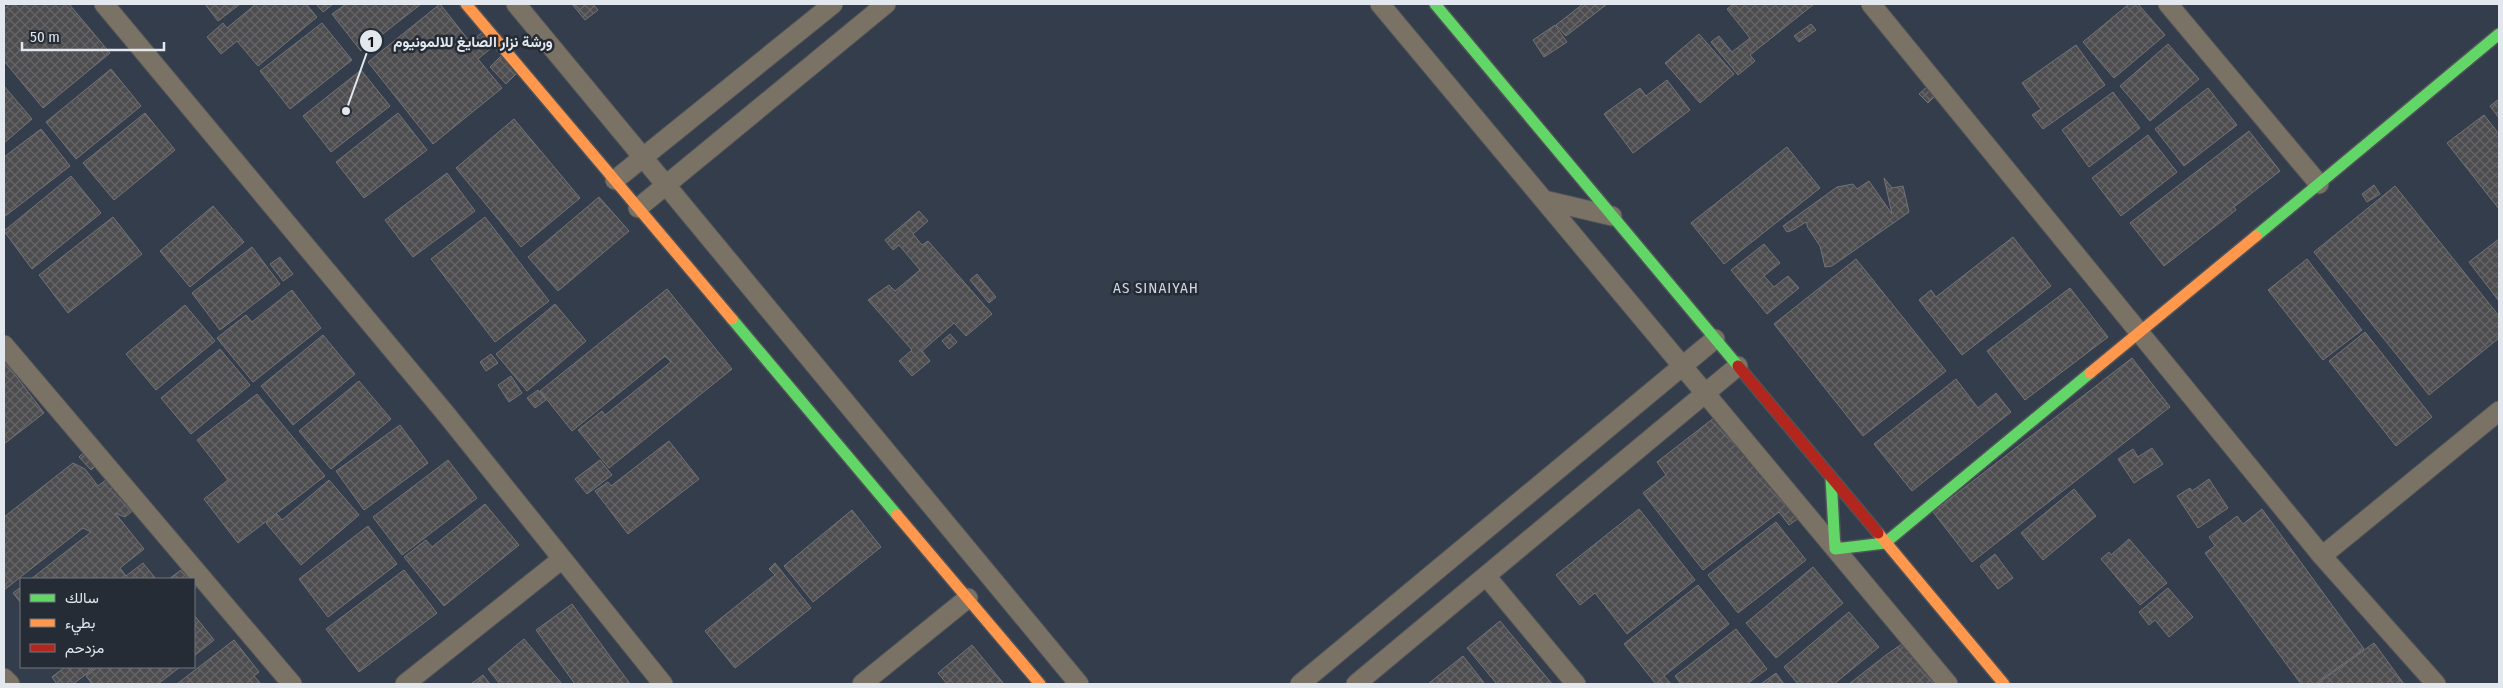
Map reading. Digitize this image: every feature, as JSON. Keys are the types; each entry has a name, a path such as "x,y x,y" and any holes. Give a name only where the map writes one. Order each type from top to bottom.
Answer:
{"street":[{"path":"104,4 446,414 663,684"},
{"path":"466,4 1040,684"},
{"path":"516,4 1079,684"},
{"path":"614,180 833,4"},
{"path":"638,208 886,4"},
{"path":"1380,4 1948,684"},
{"path":"1435,4 2004,684"},
{"path":"1871,4 2322,556 2436,684"},
{"path":"2168,4 2318,184"},
{"path":"1835,549 1885,542 2499,34"},
{"path":"1544,200 1612,216"},
{"path":"1300,684 1715,339"},
{"path":"4,345 292,684"},
{"path":"1356,684 1738,366"},
{"path":"2322,556 2499,411"},
{"path":"1831,478 1835,549"},
{"path":"405,684 562,559"},
{"path":"1486,576 1576,684"},
{"path":"862,684 968,598"},
{"path":"4,678 10,684"}],"shaded area":[{"path":"4,4 2499,4 2499,684 4,684"}],"building":[{"path":"10,4 69,4 110,53 43,108 4,61 4,9"},
{"path":"205,4 240,4 218,21"},
{"path":"256,4 306,4 317,17 258,66 237,41 221,54 207,37 223,23 227,28"},
{"path":"316,4 333,4 323,12"},
{"path":"346,4 421,4 361,51 332,14"},
{"path":"440,4 470,42 484,31 495,45 478,59 502,88 433,144 368,62"},
{"path":"572,4 593,4 598,10 585,20"},
{"path":"1583,4 1607,4 1566,36 1556,25"},
{"path":"1734,4 1814,4 1750,55 1755,61 1738,75 1711,42 1719,36 1732,52 1750,38 1727,9"},
{"path":"2129,4 2138,4 2165,35 2114,78 2083,42"},
{"path":"322,23 352,60 290,109 260,71"},
{"path":"1811,24 1816,30 1799,42 1794,36"},
{"path":"1555,25 1567,42 1544,57 1533,40"},
{"path":"1699,34 1734,74 1700,103 1665,63"},
{"path":"2168,44 2199,79 2150,121 2120,86"},
{"path":"2076,45 2105,85 2043,129 2032,115 2041,109 2022,83"},
{"path":"502,55 518,72 506,84 490,67"},
{"path":"111,69 141,106 76,159 46,122"},
{"path":"361,70 390,106 331,152 303,116"},
{"path":"1667,80 1690,110 1633,153 1604,114 1640,88 1646,96"},
{"path":"1929,85 1937,94 1928,103 1919,94"},
{"path":"4,86 32,119 4,143"},
{"path":"2208,88 2237,125 2184,166 2155,129"},
{"path":"2113,92 2140,128 2089,167 2062,130"},
{"path":"2499,99 2499,118 2490,106"},
{"path":"145,113 175,150 114,200 83,163"},
{"path":"398,113 427,150 364,198 336,162"},
{"path":"2484,115 2499,134 2499,209 2447,143"},
{"path":"514,119 580,198 521,247 456,168"},
{"path":"41,129 70,166 4,217 4,157"},
{"path":"2249,131 2280,171 2234,207 2236,210 2164,266 2130,223"},
{"path":"2148,135 2177,172 2121,216 2092,178"},
{"path":"1787,147 1820,188 1724,264 1691,223"},
{"path":"447,173 475,211 413,257 385,220"},
{"path":"71,176 101,213 32,269 4,231"},
{"path":"1884,178 1892,188 1903,186 1909,212 1832,266 1825,267 1820,246 1806,222 1787,232 1783,226 1837,187 1853,184 1857,189 1869,181 1892,214"},
{"path":"2374,185 2380,194 2367,202 2362,194"},
{"path":"2395,186 2499,316 2499,338 2429,395 2314,252"},
{"path":"599,197 629,231 558,291 528,257"},
{"path":"213,206 244,242 190,287 160,251"},
{"path":"919,211 928,221 913,234 922,245 928,241 992,314 966,336 954,323 922,351 930,361 912,376 899,361 912,350 868,300 889,285 895,291 920,270 899,245 893,250 885,240"},
{"path":"113,217 142,254 68,313 39,275"},
{"path":"485,217 549,301 495,342 431,259"},
{"path":"2013,237 2051,286 1962,355 1919,300 1931,290 1936,297"},
{"path":"2499,239 2499,301 2469,262"},
{"path":"1764,244 1780,263 1764,276 1774,287 1788,276 1799,288 1767,314 1731,270"},
{"path":"252,247 280,284 220,330 192,293"},
{"path":"280,257 293,274 283,281 270,264"},
{"path":"1856,259 1946,371 1863,436 1774,324"},
{"path":"2307,259 2362,330 2323,360 2268,290"},
{"path":"977,274 996,297 989,303 970,280"},
{"path":"2070,288 2108,337 2025,400 1987,351"},
{"path":"667,289 732,369 609,468 578,430 602,411 605,415 671,362 665,356 572,431 540,391"},
{"path":"292,290 321,328 253,382 217,338 246,315 252,322"},
{"path":"555,304 586,341 527,391 496,354"},
{"path":"185,305 215,341 156,390 126,354"},
{"path":"2365,332 2432,417 2396,446 2329,361"},
{"path":"950,334 957,342 949,349 942,341"},
{"path":"323,335 355,374 293,425 261,386"},
{"path":"220,349 250,385 191,434 161,398"},
{"path":"491,354 498,363 486,371 480,362"},
{"path":"2132,358 2170,407 1972,562 1933,512"},
{"path":"4,360 44,413 4,444"},
{"path":"511,376 522,393 509,402 498,385"},
{"path":"1956,379 1978,408 1996,393 2011,412 1912,491 1874,444"},
{"path":"359,381 391,419 331,469 299,431"},
{"path":"538,390 546,400 535,408 527,398"},
{"path":"257,394 325,476 238,543 204,499 228,480 197,440"},
{"path":"1719,414 1799,518 1789,525 1779,512 1703,570 1643,493 1666,475 1657,462"},
{"path":"400,425 428,463 364,510 336,471"},
{"path":"669,441 699,479 628,534 595,491 608,482 611,486"},
{"path":"2152,448 2163,464 2134,483 2118,459 2133,449 2138,457"},
{"path":"87,449 99,462 91,470 79,457"},
{"path":"448,460 477,498 402,555 373,517"},
{"path":"600,460 612,475 587,494 575,479"},
{"path":"73,463 85,469 98,486 111,476 136,508 125,517 115,513 144,549 120,568 126,576 143,563 155,578 32,578 91,532 83,528 4,590 4,517"},
{"path":"2209,479 2228,508 2198,528 2177,496 2190,488 2192,491"},
{"path":"329,480 359,515 301,565 266,523 277,514 282,520"},
{"path":"2074,489 2096,516 2043,560 2021,533"},
{"path":"485,504 519,545 444,606 404,557 426,540 432,547"},
{"path":"1639,509 1695,580 1627,634 1595,593 1580,605 1556,575"},
{"path":"2262,509 2364,649 2315,684 2301,684 2205,553 2215,546 2209,537 2237,516 2243,524"},
{"path":"852,510 881,547 813,602 784,566"},
{"path":"1776,522 1806,560 1738,613 1708,575"},
{"path":"368,526 397,564 328,617 299,579"},
{"path":"2129,539 2167,583 2140,605 2101,559 2109,552 2111,555"},
{"path":"1995,554 2013,578 1998,589 1980,566"},
{"path":"775,563 811,608 735,668 705,631 775,575 769,569"},
{"path":"185,567 194,578 170,578"},
{"path":"1813,567 1843,603 1776,658 1746,623"},
{"path":"404,570 437,613 359,672 326,629"},
{"path":"195,580 199,585 195,588"},
{"path":"1698,585 1729,624 1664,676 1671,684 1656,684 1624,644"},
{"path":"20,588 20,602 13,593"},
{"path":"2168,588 2193,617 2169,637 2155,620 2149,625 2139,612"},
{"path":"572,604 630,684 575,684 536,630"},
{"path":"1849,612 1879,647 1834,684 1798,684 1784,667"},
{"path":"195,616 214,640 195,655"},
{"path":"1500,621 1552,684 1497,684 1467,648"},
{"path":"1736,629 1767,669 1747,684 1681,684 1675,676"},
{"path":"524,639 562,684 500,684 488,669"},
{"path":"234,640 259,672 254,676 261,684 177,684"},
{"path":"1905,642 1938,684 1849,684 1886,655"},
{"path":"2374,643 2404,684 2317,684"},
{"path":"972,645 1004,684 947,684 938,673"},
{"path":"1463,656 1485,684 1428,684"},
{"path":"64,668 95,668 73,684 57,684 52,677"},
{"path":"97,668 179,668 158,684 92,684 86,676"},
{"path":"1776,673 1784,684 1761,684"},
{"path":"483,675 490,684 471,684"}],"traffic: fast":[{"path":"1435,4 1738,366"},
{"path":"2256,236 2499,34"},
{"path":"732,319 897,515"},
{"path":"1831,478 1835,549 1885,543 2090,373"}],"traffic: slow":[{"path":"466,4 732,319"},
{"path":"2090,373 2256,236"},
{"path":"897,515 1040,684"},
{"path":"1878,533 2004,684"}],"traffic: jam":[{"path":"1738,366 1878,533"}],"place":[{"name":"ورشة نزار الصايغ للالمونيوم","path":"346,111"}],"district":[{"name":"AS SINAIYAH","path":"1156,288"}]}
